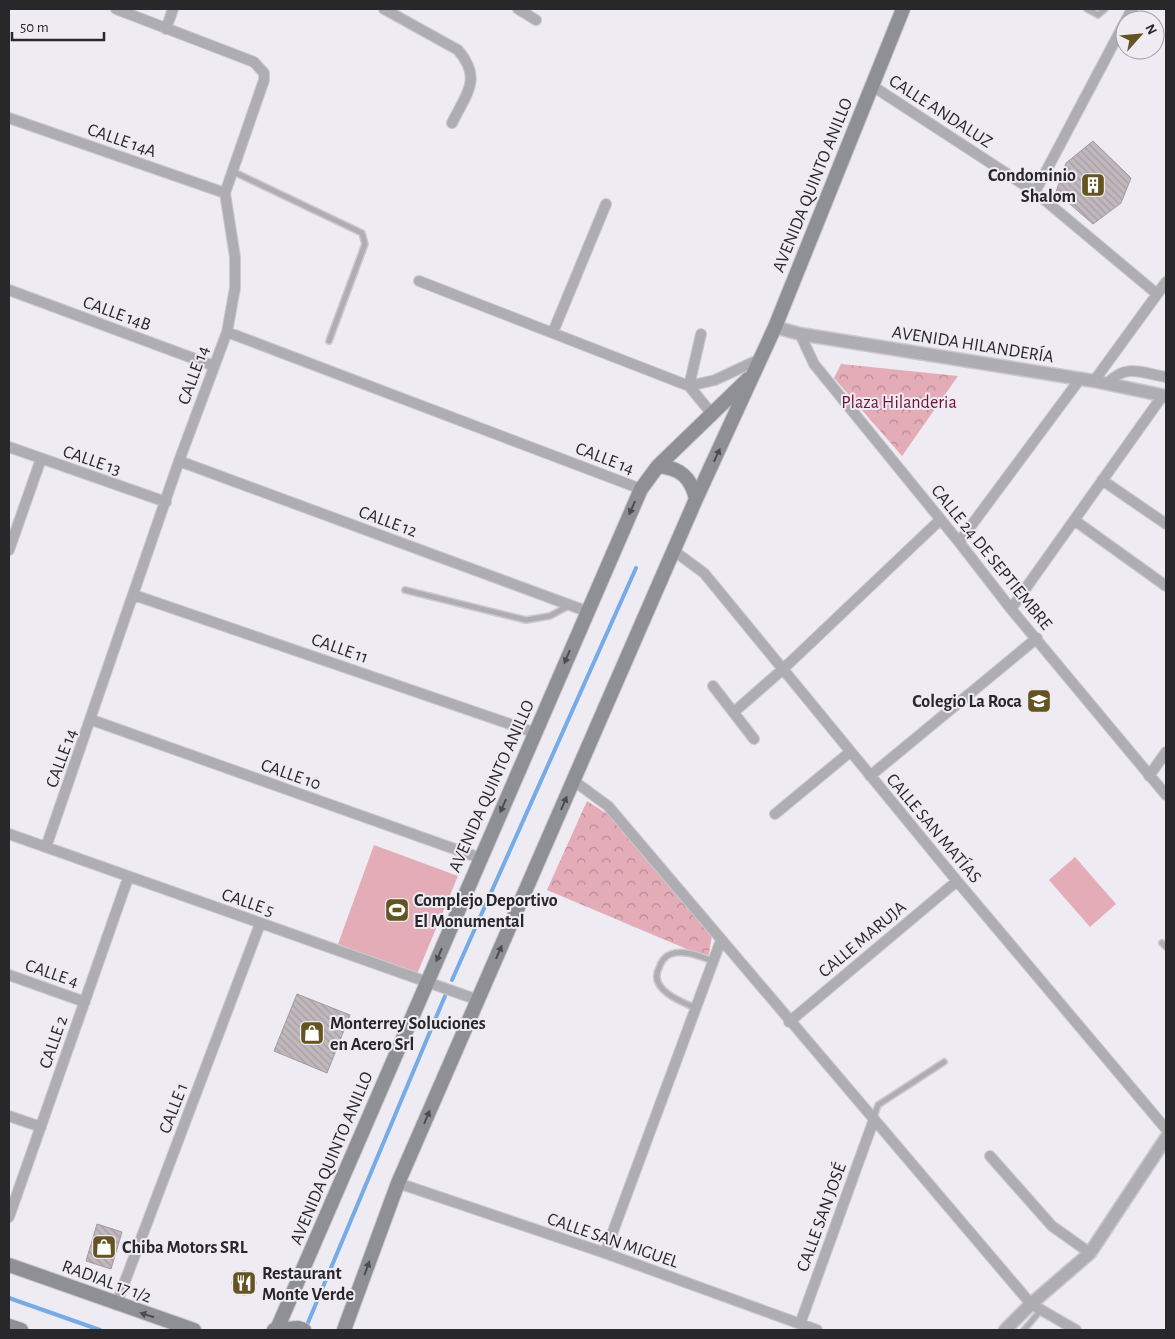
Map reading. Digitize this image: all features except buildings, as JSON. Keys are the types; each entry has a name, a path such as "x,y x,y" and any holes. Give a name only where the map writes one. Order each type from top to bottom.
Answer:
{"main road":[{"name":"AVENIDA QUINTO ANILLO","path":"344,1330 398,1183 696,499 775,327 903,9"},
{"name":"AVENIDA QUINTO ANILLO","path":"276,1330 536,733 586,611 641,489 658,466 754,374"},
{"path":"658,466 672,468 684,474 693,485 696,499"},
{"name":"RADIAL 17 1/2","path":"9,1265 116,1305 194,1330"},
{"path":"9,1326 21,1330"},
{"path":"276,1330 298,1328 304,1330"}],"street":[{"path":"116,9 254,62 264,73 263,86 226,193 235,257 235,288 227,332"},
{"path":"166,29 173,9"},
{"path":"384,9 458,50 468,61 472,72 472,82 452,123"},
{"path":"518,9 536,20"},
{"path":"1035,192 1115,42"},
{"name":"CALLE ANDALUZ","path":"871,85 1035,192 1157,294"},
{"name":"CALLE 14A","path":"9,118 226,193"},
{"path":"553,332 606,204"},
{"path":"419,281 689,386 712,414"},
{"path":"1094,381 1166,282"},
{"name":"CALLE 14B","path":"9,290 214,366"},
{"name":"AVENIDA HILANDERÍA","path":"775,327 800,334 1108,383 1164,395"},
{"name":"CALLE 14","path":"46,847 92,720 180,461 227,332 641,489"},
{"path":"689,386 701,334"},
{"name":"CALLE 24 DE SEPTIEMBRE","path":"800,334 814,364 940,520 960,542 1011,609 1166,795"},
{"path":"689,386 715,380 760,359"},
{"path":"1108,383 1115,375 1125,370 1166,377"},
{"path":"960,542 1080,379"},
{"path":"1011,609 1164,395"},
{"name":"CALLE 13","path":"9,447 166,502"},
{"path":"9,550 41,459"},
{"name":"CALLE 12","path":"180,461 586,611"},
{"path":"1102,480 1166,524"},
{"path":"734,712 782,670 940,520"},
{"path":"1074,520 1166,586"},
{"name":"CALLE SAN MATÍAS","path":"674,551 704,572 850,752 1166,1129"},
{"name":"CALLE 11","path":"134,595 536,733"},
{"path":"870,776 1037,638"},
{"path":"713,686 754,739"},
{"name":"CALLE 10","path":"92,720 480,858"},
{"path":"775,814 850,752"},
{"path":"1149,776 1166,752"},
{"path":"574,781 608,806 874,1122 1036,1307 1076,1330"},
{"name":"CALLE 5","path":"9,834 128,878 478,1000"},
{"name":"CALLE 2","path":"9,1217 128,878"},
{"name":"CALLE MARUJA","path":"789,1022 957,881"},
{"name":"CALLE 1","path":"116,1305 260,924"},
{"path":"605,1253 721,940"},
{"name":"CALLE 4","path":"9,975 85,1002"},
{"path":"9,1116 41,1127"},
{"name":"CALLE SAN JOSÉ","path":"800,1324 874,1122"},
{"path":"1005,1330 1036,1307 1090,1253 1166,1138"},
{"path":"990,1156 1052,1226 1090,1253"},
{"name":"CALLE SAN MIGUEL","path":"398,1183 605,1253 816,1330"}],"lane":[{"path":"1087,9 1098,14 1105,9"},
{"path":"234,172 362,233 365,244 329,341"},
{"path":"405,590 526,620 550,616 570,605"},
{"path":"696,1008 678,1002 665,992 658,981 657,970 663,960 672,953 686,953 713,961"},
{"path":"874,1122 875,1111 878,1105 944,1062"},
{"path":"1024,1330 1036,1307"}],"green space":[{"name":"Plaza Hilanderia","path":"841,364 958,376 902,456 834,378"},
{"path":"587,801 615,819 712,936 708,958 547,890"},
{"name":"Complejo Deportivo El Monumental","path":"374,845 458,876 417,974 338,944"},
{"path":"1075,857 1116,904 1090,927 1049,880"}],"waterway":[{"path":"452,980 636,568"},
{"path":"307,1325 445,996"},
{"path":"9,1298 100,1330"}],"place":[{"name":"Condominio Shalom","path":"1093,185"},
{"name":"Colegio La Roca","path":"1039,701"},
{"name":"Complejo Deportivo El Monumental","path":"397,910"},
{"name":"Monterrey Soluciones en Acero Srl","path":"312,1033"},
{"name":"Chiba Motors SRL","path":"104,1247"},
{"name":"Restaurant Monte Verde","path":"244,1283"}]}
